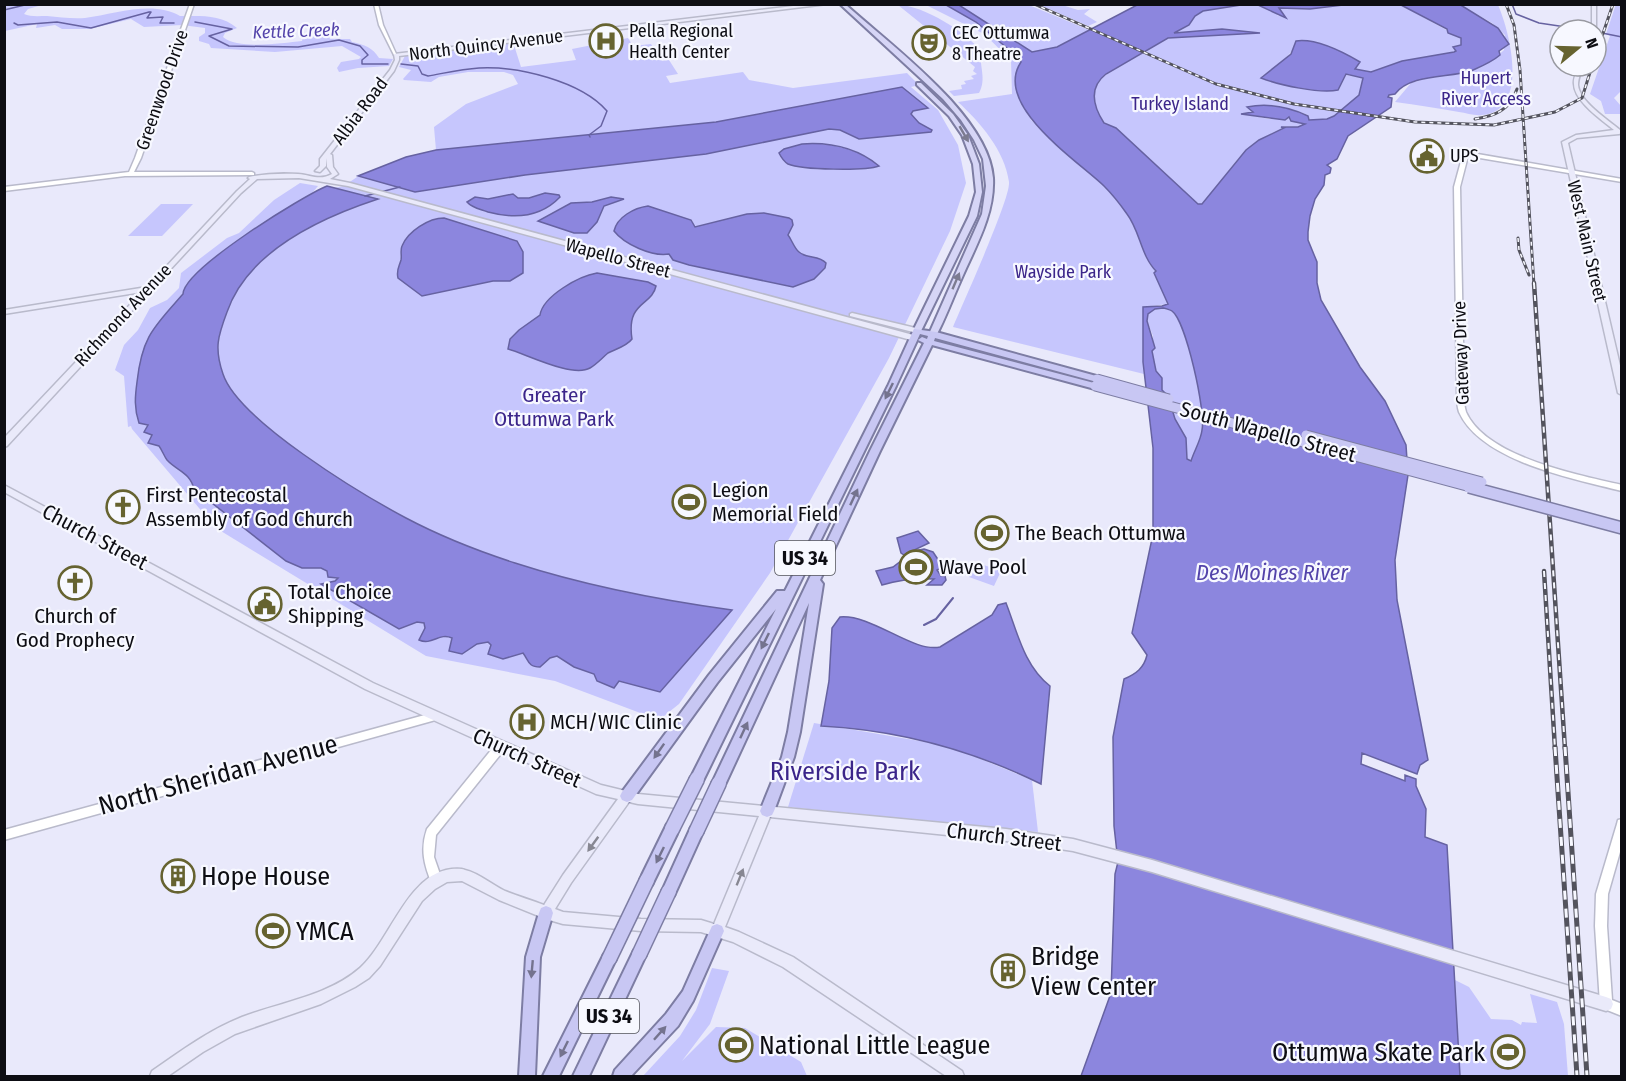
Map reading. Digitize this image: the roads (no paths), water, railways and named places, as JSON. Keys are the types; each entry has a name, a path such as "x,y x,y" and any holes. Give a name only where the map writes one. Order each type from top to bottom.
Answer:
{"highway":[{"name":"South Wapello Street","path":"915,334 1622,521"},
{"name":"US 34","path":"551,1077 915,334"},
{"name":"US 34","path":"580,1077 931,338"},
{"name":"South Wapello Street","path":"1096,382 1622,528"},
{"path":"627,796 720,670 747,635 772,608 807,553"},
{"path":"767,811 788,757 794,732 814,601 824,561"},
{"path":"527,1077 533,957 546,913"},
{"path":"621,1077 672,1020 688,996 717,931"}],"main road":[{"name":"North Quincy Avenue","path":"397,58 412,54 825,4"},
{"path":"832,4 891,58"},
{"name":"US 34","path":"842,4 964,117 979,141 986,158 990,193 986,214 931,338"},
{"name":"Albia Road","path":"312,177 372,97 397,58"},
{"path":"1577,78 1576,89 1581,98 1621,134"},
{"name":"US 34","path":"915,80 951,115 965,135 976,164 979,192 973,216 915,334"},
{"path":"1596,133 1604,127 1605,120"},
{"name":"West Main Street","path":"1621,134 1596,133 1565,142 1622,393"},
{"name":"Albia Road","path":"329,152 333,172"},
{"path":"254,176 333,172"},
{"path":"322,180 333,172"},
{"name":"Wapello Street","path":"333,172 342,178 915,334"},
{"name":"Wapello Street","path":"254,176 312,177 348,184 915,334"},
{"name":"Richmond Avenue","path":"4,444 254,176"},
{"path":"4,312 147,289"},
{"name":"Church Street","path":"4,488 262,626 334,668 432,717 600,790 627,796 1006,835 1073,845 1606,1004"},
{"path":"546,913 567,879 627,796"},
{"path":"717,931 767,811"},
{"path":"157,1077 221,1033 344,988 368,970 415,901 436,880 445,875 463,874 503,896 546,913 586,921 701,926 735,936 788,962 957,1077"}],"street":[{"name":"Greenwood Drive","path":"130,174 138,158 192,4"},
{"name":"Albia Road","path":"376,4 381,25 397,58"},
{"name":"Gateway Drive","path":"1570,172 1467,154 1457,186 1461,409 1477,431 1496,447 1523,460 1622,489"},
{"path":"1570,172 1622,181"},
{"path":"4,189 130,174 254,176"},
{"name":"North Sheridan Avenue","path":"4,835 432,717"},
{"path":"436,880 428,863 426,850 431,833 500,747"},
{"path":"1622,824 1602,894 1600,926 1606,1004 1622,1010"}],"water":[{"name":"Des Moines River","path":"1459,4 1498,28 1509,44 1499,51 1500,55 1497,58 1471,71 1420,80 1389,95 1388,97 1392,98 1391,107 1348,136 1337,159 1327,165 1331,168 1330,173 1325,175 1324,185 1315,199 1310,216 1308,240 1317,262 1317,283 1321,300 1360,367 1385,401 1406,445 1408,475 1395,560 1397,600 1428,760 1420,765 1417,774 1362,753 1361,764 1405,781 1405,775 1416,779 1416,786 1426,809 1425,837 1447,845 1460,1076 1081,1076 1111,993 1115,874 1118,862 1114,826 1113,737 1124,679 1139,670 1147,655 1132,633 1153,534 1153,448 1143,362 1143,307 1168,304 1154,273 1156,271 1147,258 1135,228 1124,210 1104,186 1042,131 1028,114 1018,96 1015,79 1020,59 976,22 946,5 959,5 1032,52 1057,47 1137,5 1241,5 1203,11 1195,16 1189,25 1174,33 1222,29 1260,33 1168,38 1106,74 1100,79 1095,91 1095,104 1104,123 1116,128 1198,204 1202,204 1246,150 1259,140 1284,128 1281,127 1298,127 1305,124 1291,121 1289,117 1285,120 1241,114 1253,112 1247,107 1262,105 1286,108 1308,116 1309,120 1327,119 1359,95 1363,78 1346,74 1338,90 1330,91 1300,88 1261,78 1291,54 1296,41 1312,42 1346,54 1360,62 1355,69 1371,72 1402,61 1454,52 1456,51 1453,47 1461,45 1461,38 1448,33 1447,29 1401,5","holes":["1164,308 1172,311 1183,331 1198,387 1202,430 1191,461 1187,459 1186,438 1175,419 1168,396 1162,390 1162,378 1156,371 1152,351 1155,348 1147,321 1148,314 1155,309"]},
{"path":"1258,5 1343,5 1310,9 1279,8 1286,18"},
{"path":"902,87 928,108 913,111 911,114 919,123 932,130 931,132 859,139 840,130 829,129 706,154 525,175 415,192 358,176 406,157 436,150 716,122"},
{"path":"802,144 833,145 862,155 879,166 819,169 795,166 783,160 779,153 784,149"},
{"path":"327,186 378,199 310,227 269,254 251,271 237,290 221,328 218,342 220,365 233,392 252,413 276,433 332,474 386,507 446,537 501,558 569,579 650,597 732,610 660,692 619,681 614,688 597,681 594,674 574,667 557,656 550,658 540,667 536,667 529,663 523,653 503,659 488,654 491,645 488,642 477,644 462,654 449,651 452,638 419,640 425,628 424,623 417,622 399,629 321,584 335,581 338,578 328,577 327,571 321,568 302,568 286,561 194,489 190,479 167,460 159,446 148,443 152,435 144,432 148,425 139,423 136,393 142,353 157,324 202,268 270,218"},
{"path":"545,193 560,197 544,209 526,215 507,216 488,212 471,206 467,202 475,197 488,199 513,194 518,198 529,198"},
{"path":"611,197 624,199 604,206 597,222 587,233 574,233 538,221 571,203 592,202"},
{"path":"648,206 691,220 695,227 747,214 764,213 789,218 793,225 788,235 796,248 806,256 826,263 825,268 814,279 793,287 689,265 673,260 669,254 655,254 639,249 614,231 619,221 627,214"},
{"path":"444,218 517,241 523,252 523,273 510,281 493,281 422,296 398,278 401,248 409,235 420,226 432,220"},
{"path":"597,273 648,282 656,286 650,297 636,311 630,341 608,353 590,368 582,370 561,368 508,349 510,339 540,315 555,294 581,278"},
{"path":"918,531 929,543 904,555 901,553 897,538"},
{"name":"Wave Pool","path":"924,549 933,552 943,567 937,570 941,576 945,576 946,580 942,585 927,585 934,579 915,579 882,585 876,571 893,567 914,551"},
{"path":"1006,603 1028,658 1041,678 1050,686 1041,784 988,761 934,744 878,732 821,726 829,681 832,628 840,617 865,621 917,644 940,647 992,615 998,605"}],"waterway":[{"name":"Kettle Creek","path":"4,10 29,4"},
{"path":"1512,4 1516,14 1548,24"},
{"name":"Kettle Creek","path":"14,23 18,25 57,22 91,28 149,12 151,12 147,18 163,17 160,23 174,23"},
{"name":"Kettle Creek","path":"195,22 232,29 209,36 229,46 298,47 339,40 360,46 368,55 362,60 362,64 388,64"},
{"path":"1608,34 1622,37"},
{"name":"Kettle Creek","path":"401,64 418,66 422,74 428,76 466,69 495,68 530,73 565,84 582,91 607,111 601,126 589,135 590,137"},
{"path":"365,196 400,187"},
{"path":"924,625 936,619 953,598"}],"railway":[{"path":"1034,4 1216,84 1294,104 1415,122 1494,125 1523,119"},
{"path":"1506,4 1514,25 1523,119"},
{"path":"1608,19 1613,4"},
{"path":"1523,119 1555,112 1582,98 1588,78"},
{"path":"1475,119 1501,111 1510,102 1517,89"},
{"path":"1523,119 1534,285"},
{"path":"1518,238 1519,250 1529,275"},
{"path":"1534,283 1565,749"},
{"path":"1544,571 1555,749"},
{"path":"1555,747 1577,1076"},
{"path":"1565,747 1587,1076"}],"place":[{"name":"Pella Regional Health Center","path":"606,41"},
{"name":"CEC Ottumwa 8 Theatre","path":"929,43"},
{"name":"UPS","path":"1427,156"},
{"name":"Legion Memorial Field","path":"689,502"},
{"name":"First Pentecostal Assembly of God Church","path":"123,507"},
{"name":"The Beach Ottumwa","path":"992,533"},
{"name":"Wave Pool","path":"916,567"},
{"name":"Church of God Prophecy","path":"75,583"},
{"name":"Total Choice Shipping","path":"265,604"},
{"name":"MCH/WIC Clinic","path":"527,722"},
{"name":"Hope House","path":"178,876"},
{"name":"YMCA","path":"273,931"},
{"name":"Bridge View Center","path":"1008,971"},
{"name":"National Little League","path":"736,1045"},
{"name":"Ottumwa Skate Park","path":"1508,1052"}],"park label":[{"name":"Hupert River Access","path":"1486,88"},
{"name":"Turkey Island","path":"1180,104"},
{"name":"Wayside Park","path":"1063,272"},
{"name":"Greater Ottumwa Park","path":"554,407"},
{"name":"Riverside Park","path":"845,771"}]}
